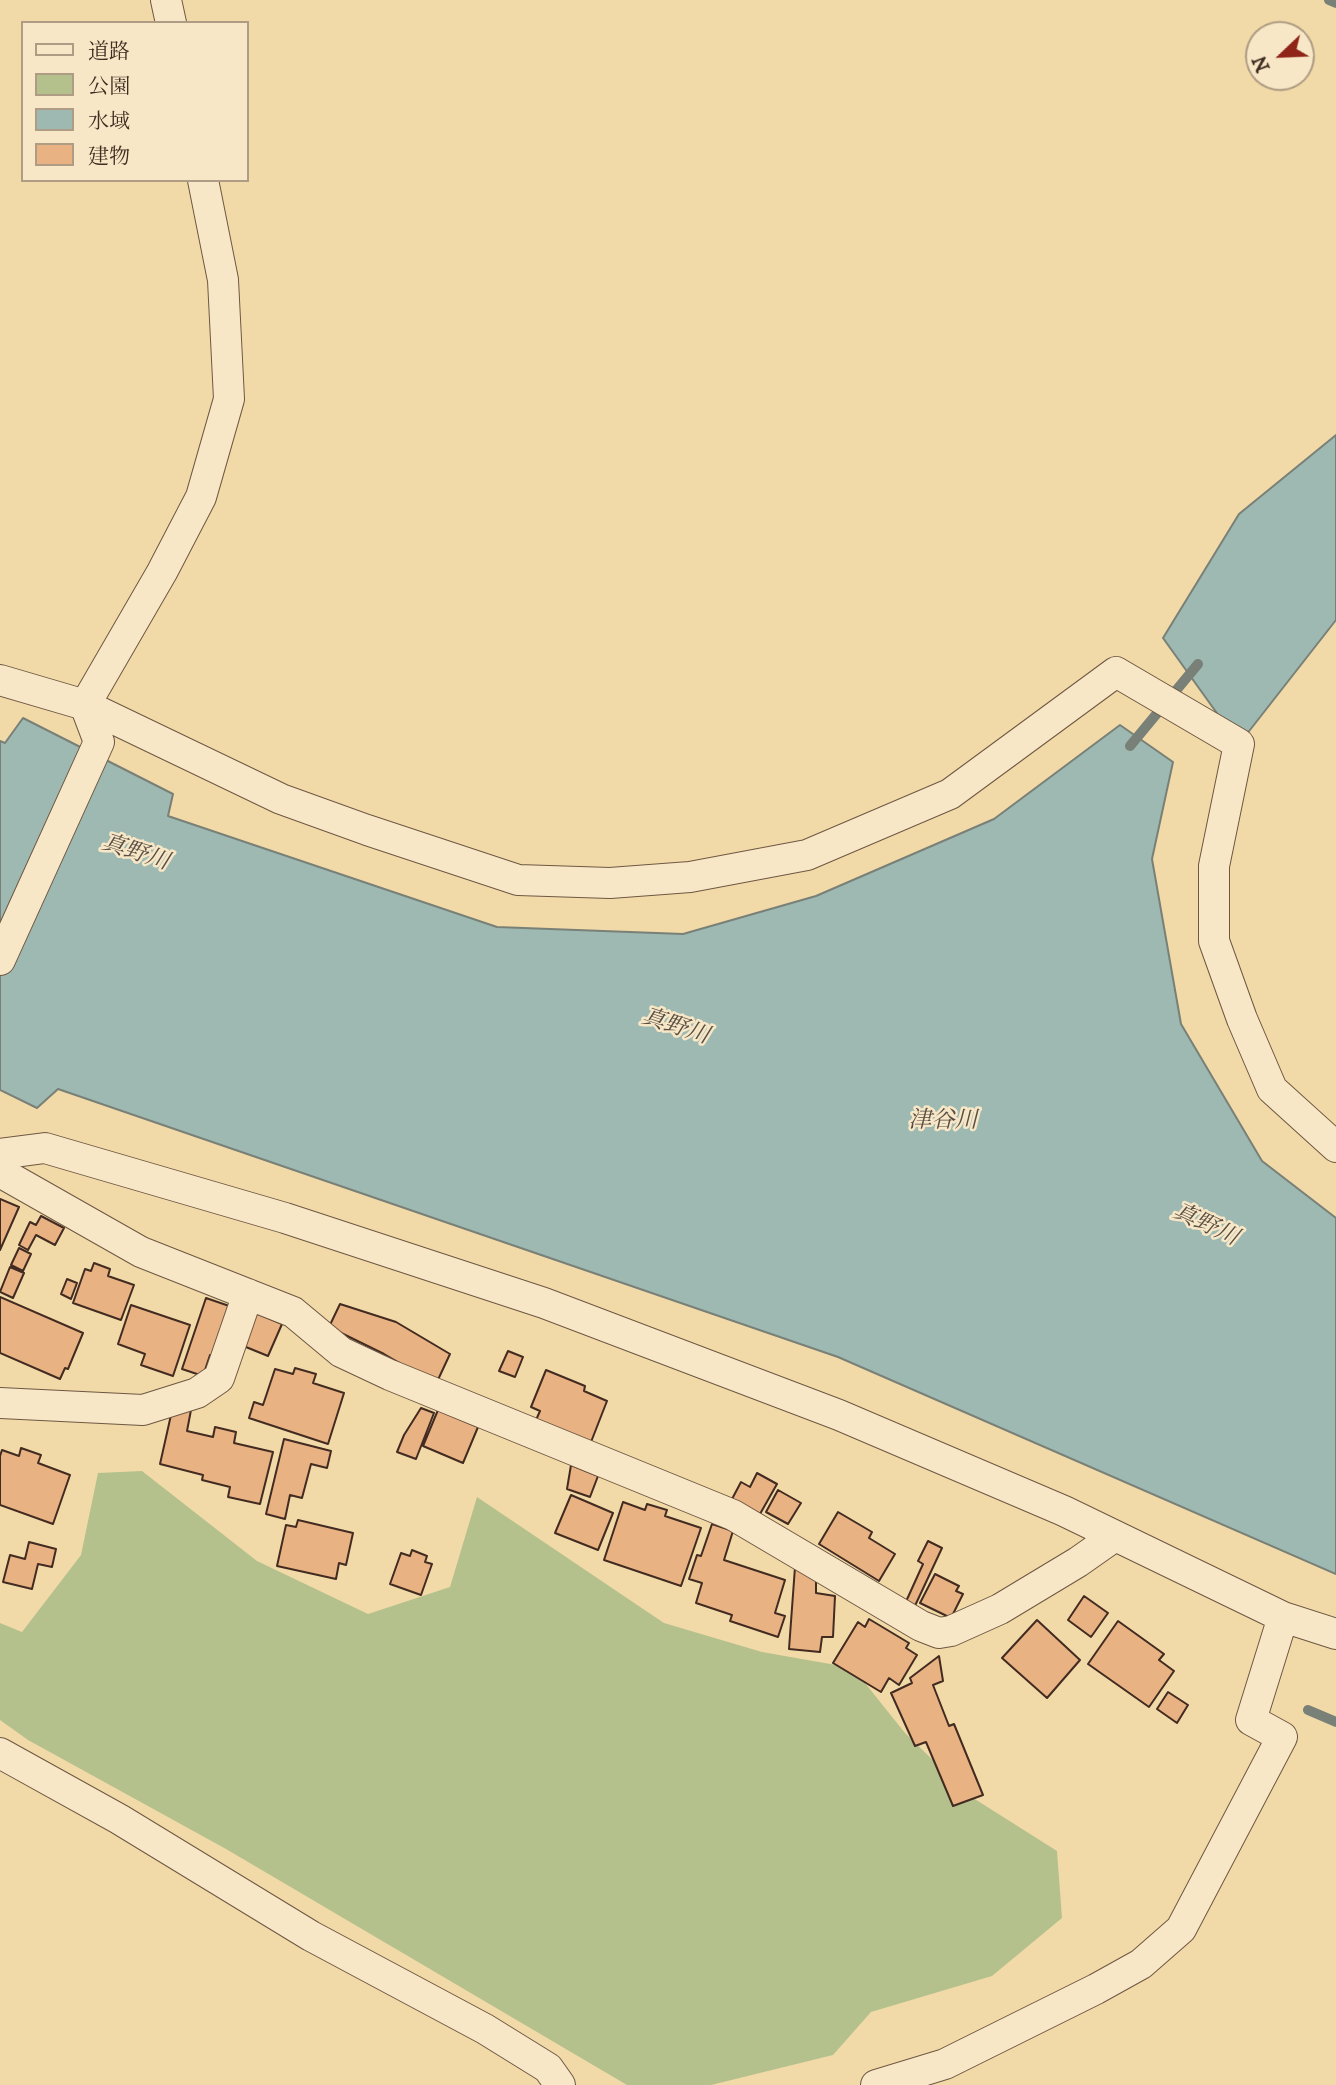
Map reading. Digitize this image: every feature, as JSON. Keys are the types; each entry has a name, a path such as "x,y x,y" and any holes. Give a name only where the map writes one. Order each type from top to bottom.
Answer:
{"street":[{"path":"166,0 171,21"},
{"path":"85,705 162,572 201,497 229,400 223,280 203,182"},
{"path":"0,680 85,705 281,799 367,830 518,880 610,883 690,877 807,855 950,794 1116,672 1143,685 1239,744 1214,866 1214,941 1242,1019 1272,1089 1336,1147"},
{"path":"0,960 99,743 85,705"},
{"path":"0,1153 45,1148 285,1218 544,1303 839,1415 1063,1511 1283,1617 1336,1634"},
{"path":"0,1172 141,1252 293,1312 341,1352 390,1375 733,1515 921,1626 939,1633 951,1631 1000,1609 1078,1562 1115,1536"},
{"path":"0,1403 143,1410 197,1393 219,1378 248,1294"},
{"path":"876,2085 945,2064 1096,1989 1141,1964 1181,1929 1282,1737 1251,1720 1283,1617"},
{"path":"0,1753 119,1819 311,1936 485,2029 548,2068 560,2085"}],"green space":[{"path":"142,1471 257,1561 368,1614 450,1587 477,1497 664,1623 762,1652 853,1668 905,1733 970,1796 1057,1851 1062,1918 992,1976 871,2012 833,2055 711,2085 627,2085 226,1849 28,1740 0,1720 0,1623 22,1632 81,1555 98,1473"}],"water":[{"path":"1336,435 1336,620 1239,744 1163,638 1239,514"},
{"name":"津谷川","path":"23,718 173,794 168,816 497,927 683,934 816,896 994,819 1120,725 1173,762 1152,859 1181,1024 1262,1161 1336,1218 1336,1574 838,1357 58,1089 37,1108 0,1090 0,741 5,743"}],"building":[{"path":"0,1199 19,1207 0,1250"},
{"path":"41,1216 64,1228 55,1245 36,1235 28,1250 19,1245 30,1222 36,1225"},
{"path":"19,1248 31,1254 23,1271 11,1265"},
{"path":"94,1263 110,1269 108,1276 134,1285 121,1320 73,1303 85,1269 91,1271"},
{"path":"10,1267 24,1273 13,1298 0,1292"},
{"path":"67,1279 77,1283 71,1299 61,1294"},
{"path":"0,1297 83,1333 68,1369 65,1368 60,1379 0,1353"},
{"path":"206,1298 235,1308 219,1358 210,1355 203,1376 182,1369"},
{"path":"340,1304 396,1322 450,1354 436,1384 329,1327"},
{"path":"131,1305 190,1325 173,1376 141,1365 145,1354 118,1344"},
{"path":"254,1312 282,1324 268,1356 241,1345"},
{"path":"508,1351 523,1357 515,1377 499,1371"},
{"path":"295,1368 316,1374 313,1383 344,1393 328,1444 249,1418 254,1402 263,1405 275,1369 293,1374"},
{"path":"546,1370 585,1386 584,1391 607,1401 591,1442 536,1420 540,1411 531,1407"},
{"path":"173,1406 191,1410 187,1431 213,1437 215,1427 236,1432 234,1443 273,1452 260,1504 228,1497 230,1487 202,1480 203,1475 160,1464"},
{"path":"421,1408 434,1413 416,1459 397,1452"},
{"path":"438,1410 478,1427 463,1463 423,1446"},
{"path":"284,1439 331,1451 327,1468 311,1464 302,1498 290,1495 285,1519 266,1514"},
{"path":"21,1448 41,1455 38,1463 70,1475 53,1524 0,1505 2,1450 19,1456"},
{"path":"571,1465 598,1476 590,1497 567,1489"},
{"path":"757,1473 777,1484 760,1514 732,1499 741,1482 750,1487"},
{"path":"778,1490 801,1503 788,1524 766,1512"},
{"path":"571,1495 613,1513 598,1550 555,1533"},
{"path":"623,1502 645,1510 647,1504 667,1510 665,1516 701,1528 681,1586 604,1560"},
{"path":"838,1512 872,1532 869,1538 895,1554 879,1581 819,1544"},
{"path":"298,1520 353,1533 346,1565 339,1563 336,1579 277,1566 286,1525 296,1527"},
{"path":"712,1524 733,1531 724,1560 785,1580 775,1613 785,1616 778,1637 730,1621 732,1615 696,1603 702,1583 689,1579 697,1555 701,1556"},
{"path":"928,1541 942,1548 913,1610 904,1606 923,1564 918,1561"},
{"path":"29,1542 56,1549 52,1567 38,1564 32,1589 3,1582 10,1555 25,1559"},
{"path":"412,1550 427,1556 425,1562 432,1564 421,1595 390,1584 401,1553 410,1556"},
{"path":"795,1567 816,1577 816,1593 835,1596 833,1637 822,1637 820,1652 789,1649"},
{"path":"935,1574 959,1586 956,1591 963,1594 951,1618 920,1603"},
{"path":"1084,1596 1108,1613 1091,1637 1068,1620"},
{"path":"869,1619 909,1643 906,1648 917,1655 899,1685 889,1678 881,1692 833,1663 858,1622 865,1627"},
{"path":"1037,1620 1080,1660 1047,1698 1002,1658"},
{"path":"1118,1621 1164,1654 1159,1660 1174,1671 1149,1707 1088,1664"},
{"path":"939,1656 943,1681 933,1685 949,1726 954,1724 983,1795 953,1806 926,1742 915,1746 891,1693 912,1683 910,1678"},
{"path":"1168,1692 1188,1705 1177,1723 1157,1709"}],"waterway":[{"path":"1329,0 1336,3"},
{"path":"1130,746 1198,664"},
{"path":"1308,1710 1336,1722"}],"water label":[{"name":"真野川","path":"135,854"},
{"name":"真野川","path":"675,1028"},
{"name":"真野川","path":"1205,1226"}]}
